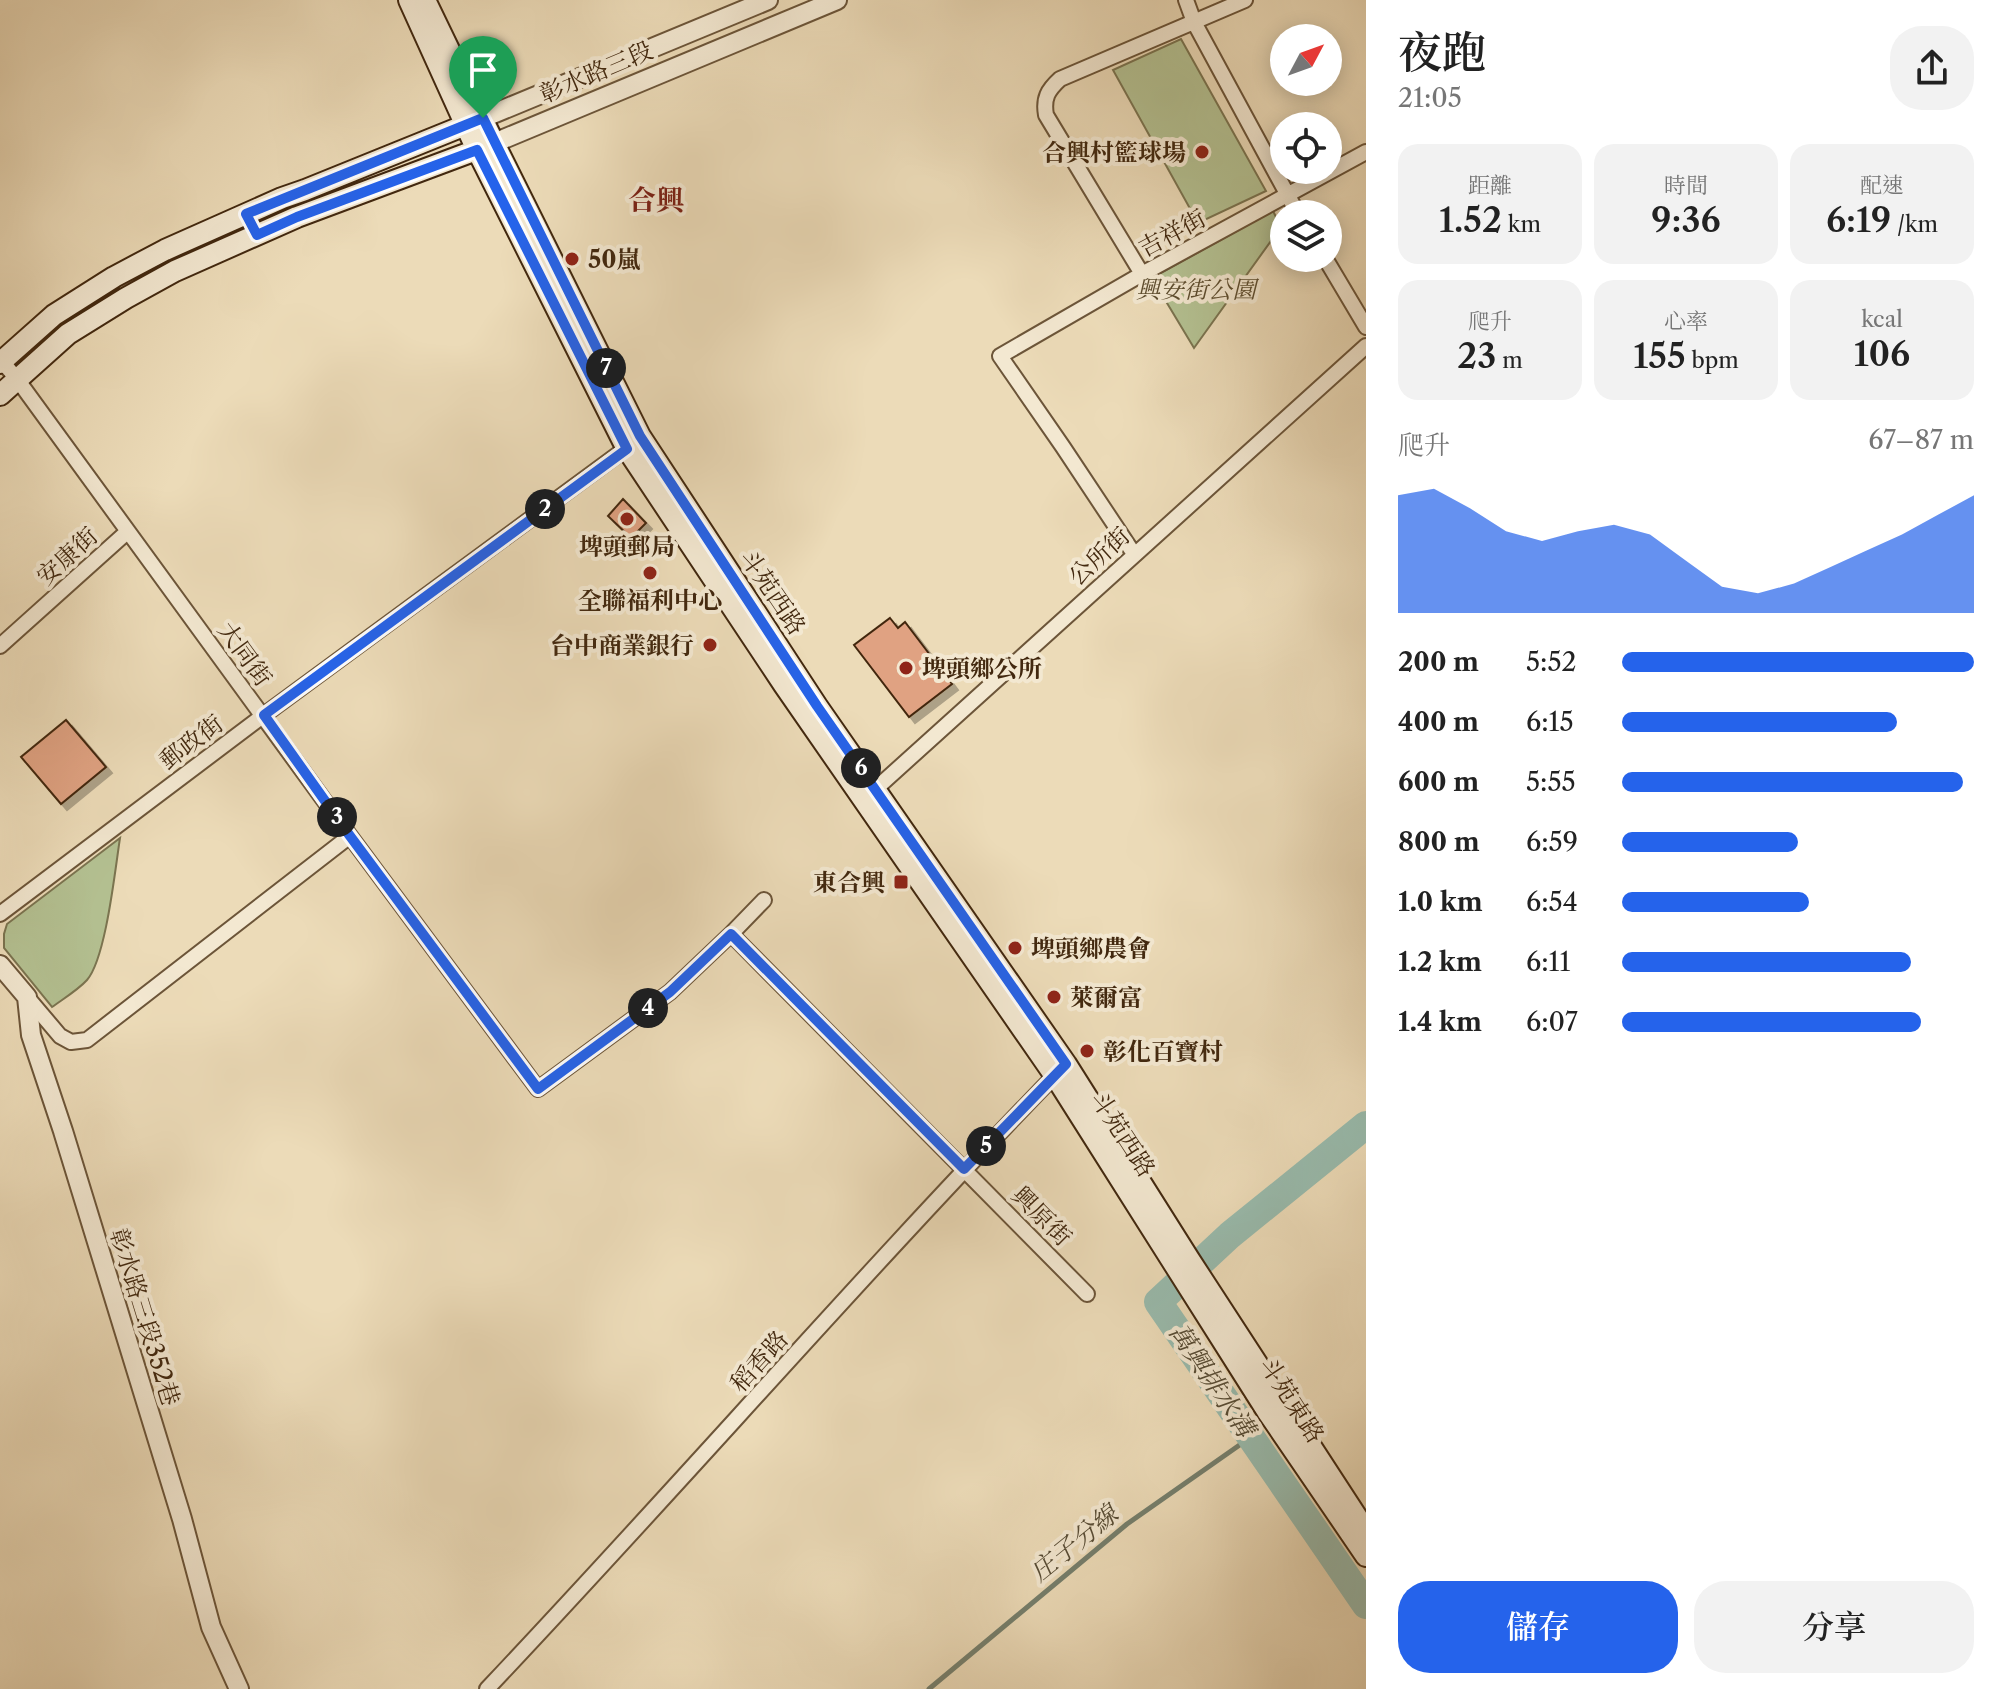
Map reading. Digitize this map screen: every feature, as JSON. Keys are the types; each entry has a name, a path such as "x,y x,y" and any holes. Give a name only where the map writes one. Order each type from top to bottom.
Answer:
{"main road":[{"name":"斗苑西路","path":"409,0 474,122 633,443 817,706 869,794 1060,1070 1184,1264"},
{"name":"斗苑西路","path":"425,0 474,122"},
{"name":"彰水路三段","path":"1,361 54,315 114,277 165,250 474,122"},
{"name":"彰水路三段","path":"0,395 68,334 175,271 297,217 486,146"},
{"path":"246,214 257,235"},
{"name":"斗苑東路","path":"1184,1264 1366,1531"},
{"name":"斗苑東路","path":"1184,1264 1267,1411 1366,1556"}],"street":[{"name":"彰水路三段","path":"474,122 768,0"},
{"name":"彰水路三段","path":"486,146 837,0"},
{"path":"1186,0 1194,22 1290,200"},
{"path":"1142,274 1046,115 1046,95 1060,79 1245,0"},
{"name":"吉祥街","path":"1134,554 1000,356 1142,274 1366,152"},
{"path":"1333,272 1366,327"},
{"name":"公所街","path":"869,794 1366,346"},
{"name":"大同街","path":"1,361 538,1089 670,992 731,934"},
{"name":"郵政街","path":"0,914 633,443"},
{"name":"安康街","path":"0,646 127,532"},
{"path":"0,965 60,1036 71,1042 87,1040 350,836"},
{"path":"764,900 731,934 964,1169"},
{"name":"彰水路三段352巷","path":"27,997 31,1035 182,1519 211,1627 239,1689"},
{"name":"稻香路","path":"487,1689 964,1169 1060,1070"},
{"name":"興原街","path":"964,1169 1087,1294"}],"green space":[{"name":"合興村籃球場","path":"1181,39 1266,191 1198,223 1113,70"},
{"name":"興安街公園","path":"1270,213 1270,242 1194,348 1152,278"},
{"path":"120,838 109,913 94,969 83,984 52,1007 4,948 7,924"}],"building":[{"name":"埤頭郵局","path":"623,499 646,523 631,538 608,516"},
{"name":"埤頭鄉公所","path":"890,618 898,628 905,622 952,684 909,717 854,645"},
{"path":"66,720 106,767 61,804 21,757"}],"waterway":[{"name":"萬興排水溝","path":"1366,1125 1230,1235 1158,1302 1366,1605"},
{"name":"庄子分線","path":"929,1689 1127,1524 1251,1437"}],"place":[{"name":"合興村籃球場","path":"1202,152"},
{"name":"50嵐","path":"572,259"},
{"name":"埤頭郵局","path":"627,519"},
{"name":"全聯福利中心","path":"650,573"},
{"name":"台中商業銀行","path":"710,645"},
{"name":"埤頭鄉公所","path":"906,668"},
{"name":"東合興","path":"901,882"},
{"name":"埤頭鄉農會","path":"1015,948"},
{"name":"萊爾富","path":"1054,997"},
{"name":"彰化百寶村","path":"1087,1051"}],"district":[{"name":"合興","path":"656,200"}],"route":[{"path":"483,118 640,436 817,706 1066,1064 964,1169 731,934 670,992 538,1089 264,715 627,449 477,150 257,235 246,214 483,118"}]}
